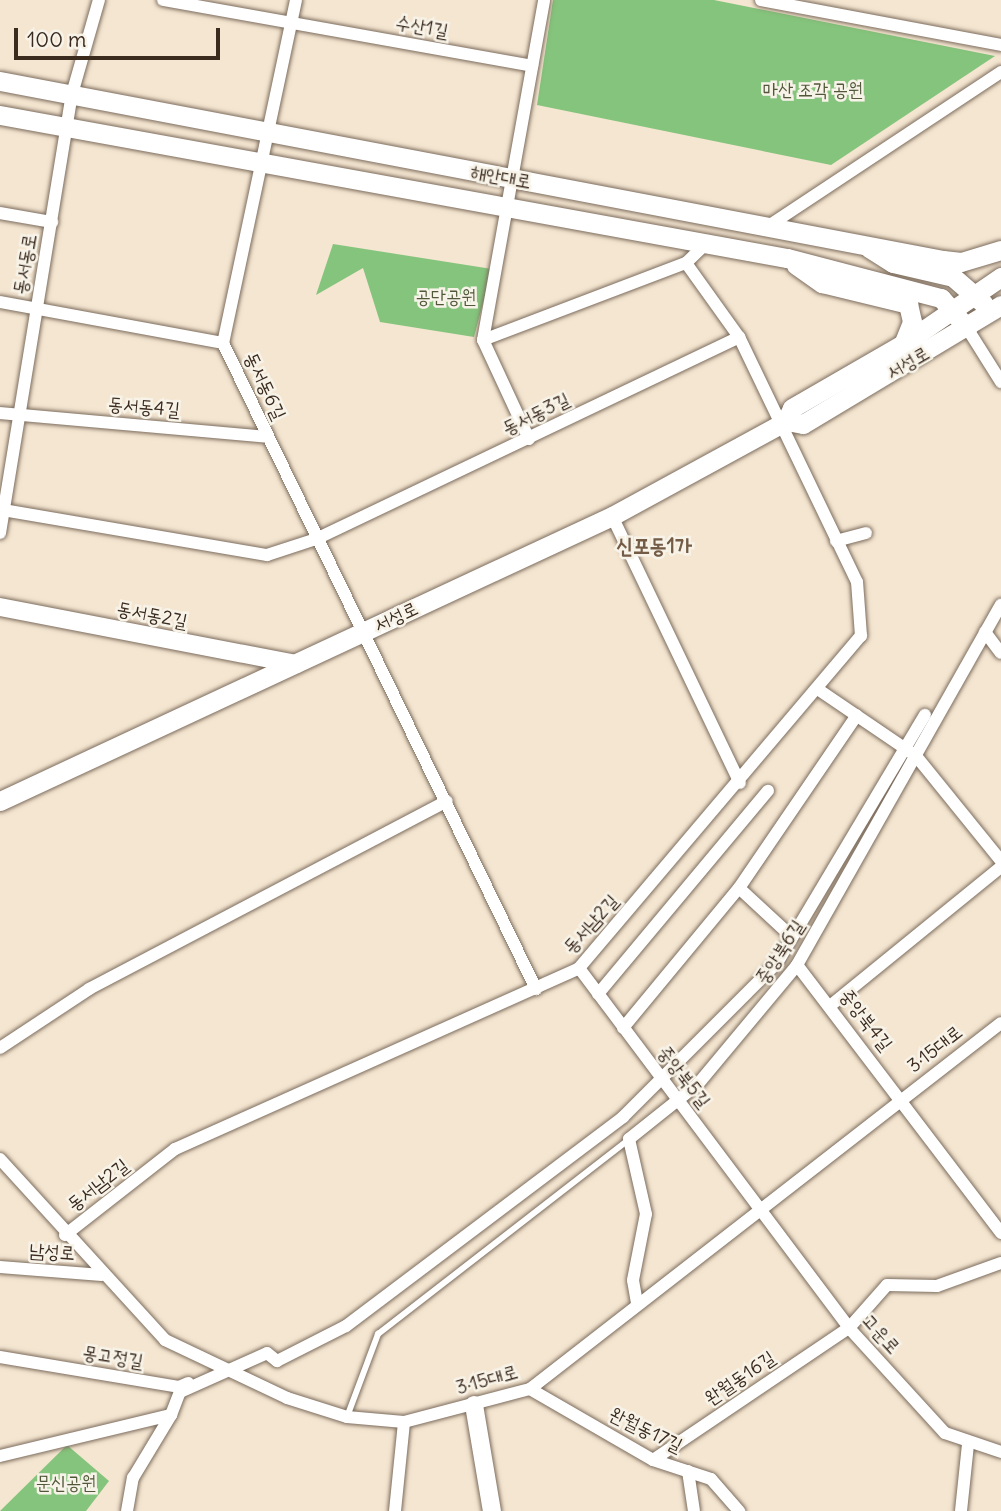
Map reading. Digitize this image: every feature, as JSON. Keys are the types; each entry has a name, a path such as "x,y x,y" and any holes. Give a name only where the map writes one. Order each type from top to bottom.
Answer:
{"main road":[{"name":"해안대로","path":"0,81 267,134 961,262 1001,250"},
{"name":"해안대로","path":"0,115 261,161 509,210 787,258 921,290 955,308"},
{"path":"857,241 893,263 953,278 995,309"},
{"path":"787,258 821,283 908,304 912,322 903,345"},
{"path":"967,328 955,308 1001,276"},
{"name":"서성로","path":"782,424 792,408 903,345 955,308"},
{"name":"서성로","path":"0,800 612,516 782,424 803,424 995,309"},
{"name":"동서동2길","path":"0,607 297,664"},
{"path":"474,1405 492,1511"}],"street":[{"name":"동서동로","path":"0,533 72,94 99,0"},
{"name":"수산1길","path":"163,0 532,66"},
{"name":"동서동6길","path":"296,0 223,343 316,539 447,800 536,989"},
{"path":"529,439 483,340 509,210 544,0"},
{"path":"761,0 1001,45"},
{"path":"770,225 1001,72"},
{"path":"0,213 52,222"},
{"path":"483,340 686,263 706,244"},
{"path":"686,263 739,337 782,424"},
{"path":"0,302 223,343"},
{"path":"967,328 1001,382"},
{"name":"동서동3길","path":"316,539 739,337"},
{"name":"동서동4길","path":"0,413 267,437"},
{"name":"동서남2길","path":"65,1235 175,1149 579,968 819,690 861,636 857,582 782,424"},
{"path":"3,510 267,555 316,539"},
{"path":"612,516 740,783"},
{"path":"836,541 866,533"},
{"name":"중앙북6길","path":"629,1139 746,1034 797,965 1001,605"},
{"path":"985,632 1001,653"},
{"path":"819,690 916,756 1001,861"},
{"path":"623,1028 739,888 857,715"},
{"path":"127,1511 133,1478 171,1415 180,1392 267,1353 277,1362 346,1326 661,1082 777,963 925,715"},
{"path":"598,994 768,791"},
{"path":"0,1048 89,989 447,800"},
{"path":"831,1005 1001,867"},
{"path":"739,888 792,937"},
{"name":"중앙북4길","path":"797,965 831,1005 1001,1233"},
{"name":"중앙북5길","path":"579,968 661,1082 678,1097 758,1209"},
{"name":"3·15대로","path":"0,1158 65,1235 165,1340 221,1372 347,1417 404,1422 530,1389 637,1303 1001,1023"},
{"path":"629,1139 646,1214 633,1280 637,1303"},
{"name":"고운로","path":"758,1209 849,1328 945,1433 968,1444 1001,1452"},
{"name":"완월동16길","path":"653,1460 849,1328 887,1285 937,1286 1001,1263"},
{"name":"남성로","path":"0,1267 102,1275"},
{"name":"몽고정길","path":"0,1357 179,1387 221,1372"},
{"name":"완월동17길","path":"530,1389 653,1460 711,1479 739,1511"},
{"path":"0,1456 171,1415"},
{"path":"396,1511 404,1422"},
{"path":"961,1511 968,1444"},
{"path":"688,1471 694,1511"}],"lane":[{"path":"347,1417 378,1334 391,1321 629,1139"}],"green space":[{"name":"마산 조각 공원","path":"553,0 714,0 995,56 831,165 537,105"},
{"name":"공단공원","path":"333,244 492,269 474,337 380,322 363,268 316,295"},
{"name":"문신공원","path":"67,1445 109,1481 86,1511 0,1511"}],"district":[{"name":"신포동1가","path":"654,546"}]}
